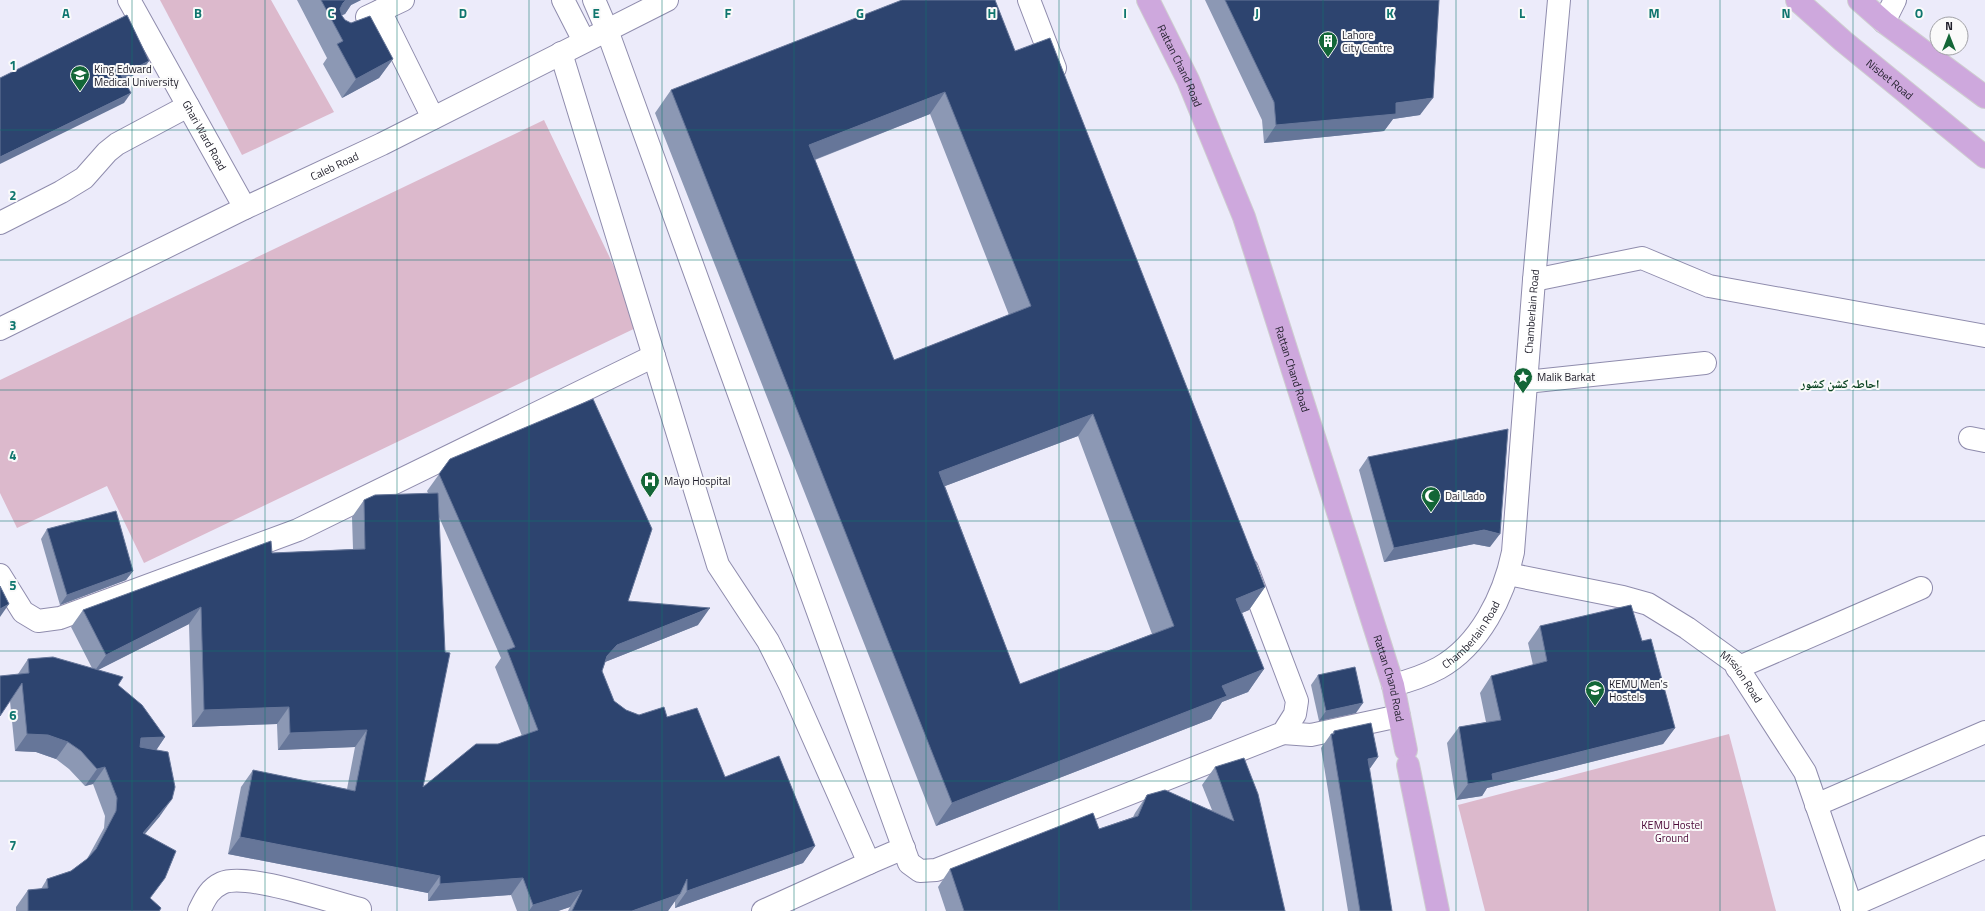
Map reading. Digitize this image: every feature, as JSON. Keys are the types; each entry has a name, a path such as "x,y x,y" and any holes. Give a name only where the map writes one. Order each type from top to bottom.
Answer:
{"main road":[{"name":"Rattan Chand Road","path":"1148,0 1188,80 1244,217 1393,685 1438,911"},
{"name":"Nisbet Road","path":"1796,0 1843,41 1985,157"},
{"path":"1859,0 1884,22 1985,97"}],"street":[{"name":"Ghari Ward Road","path":"129,0 245,208"},
{"path":"352,24 403,0"},
{"path":"563,0 584,41"},
{"path":"594,0 607,30 909,863 920,872 936,870 1283,733 1311,735 1399,716"},
{"name":"Caleb Road","path":"0,329 245,208 382,144 667,0"},
{"path":"1029,0 1063,89"},
{"name":"Chamberlain Road","path":"1393,685 1415,679 1433,671 1458,655 1489,616 1500,596 1508,574 1513,552 1534,280 1559,0"},
{"path":"1884,22 1895,0"},
{"path":"380,11 433,118"},
{"path":"561,53 718,565 768,641 787,679 869,863"},
{"path":"0,223 61,192 84,178 107,152 117,144 188,106"},
{"path":"1534,280 1642,258 1708,286 1985,336"},
{"path":"0,575 23,612 38,621 60,618 298,530 654,356"},
{"path":"1526,382 1705,363"},
{"path":"1239,548 1297,701 1295,714 1283,733"},
{"name":"Mission Road","path":"1508,574 1623,597 1648,604 1687,628 1734,662 1805,772 1852,909"},
{"path":"1737,668 1921,588"},
{"path":"1816,805 1985,732"},
{"path":"1852,909 1985,846"},
{"path":"763,911 904,848"},
{"path":"199,911 207,894 222,883 236,880 259,882 360,909"}],"green space":[{"path":"160,0 271,0 334,112 242,155"},
{"path":"544,120 642,325 144,563 107,486 17,528 0,493 0,380"},
{"name":"KEMU Hostel Ground","path":"1729,734 1776,911 1485,911 1458,805"}],"building":[{"path":"321,0 346,0 340,9 345,20 351,23 370,16 393,59 356,79 337,44 343,41"},
{"path":"902,0 995,0 1015,51 1050,38 1265,587 1236,599 1264,669 1222,686 1227,696 952,803 671,90","holes":["945,92 1031,306 894,360 809,145","1093,414 1174,626 1020,684 939,472"]},
{"name":"Lahore City Centre","path":"1225,0 1439,0 1433,98 1396,103 1396,114 1276,125 1274,102"},
{"path":"127,15 149,61 121,75 131,93 0,157 0,78"},
{"path":"593,399 652,529 628,601 710,608 617,645 607,656 602,671 614,701 626,710 639,715 664,707 667,717 697,708 725,777 779,756 815,846 687,891 687,879 680,894 632,911 572,911 582,890 533,905 523,878 440,884 440,876 240,837 253,770 355,791 367,730 290,733 289,707 204,710 201,607 106,655 83,610 271,541 272,553 365,549 364,500 375,495 438,493 445,652 450,653 423,787 476,744 498,744 538,730 507,650 515,647 439,474 450,459"},
{"name":"Dai Lado","path":"1508,429 1500,534 1484,530 1394,548 1368,457"},
{"path":"116,511 133,571 67,595 47,529"},
{"path":"0,586 9,604 0,609"},
{"path":"1631,605 1642,641 1651,639 1675,728 1492,774 1493,780 1468,784 1459,727 1501,720 1491,676 1547,661 1540,626"},
{"path":"53,657 123,677 118,685 142,705 165,737 141,738 140,747 168,752 175,787 172,799 143,833 176,851 165,878 150,898 161,908 159,911 28,911 28,890 48,888 47,879 71,871 87,859 96,849 116,811 117,798 105,767 97,769 81,751 68,742 48,735 27,734 22,683 0,716 0,676 29,673 28,659"},
{"path":"1355,667 1363,703 1326,711 1318,675"},
{"path":"1371,723 1378,757 1368,759 1392,911 1360,911 1331,734 1334,734 1334,731"},
{"path":"1244,758 1258,794 1285,911 964,911 950,869 1093,813 1099,829 1138,816 1147,795 1165,790 1234,821 1215,767"}],"place":[{"name":"Lahore City Centre","path":"1328,58"},
{"name":"King Edward Medical University","path":"80,92"},
{"name":"Malik Barkat","path":"1523,394"},
{"name":"Mayo Hospital","path":"650,498"},
{"name":"Dai Lado","path":"1431,513"},
{"name":"KEMU Men's Hostels","path":"1595,707"}],"district":[{"name":"احاطہ کشن کشور","path":"1840,383"}]}
